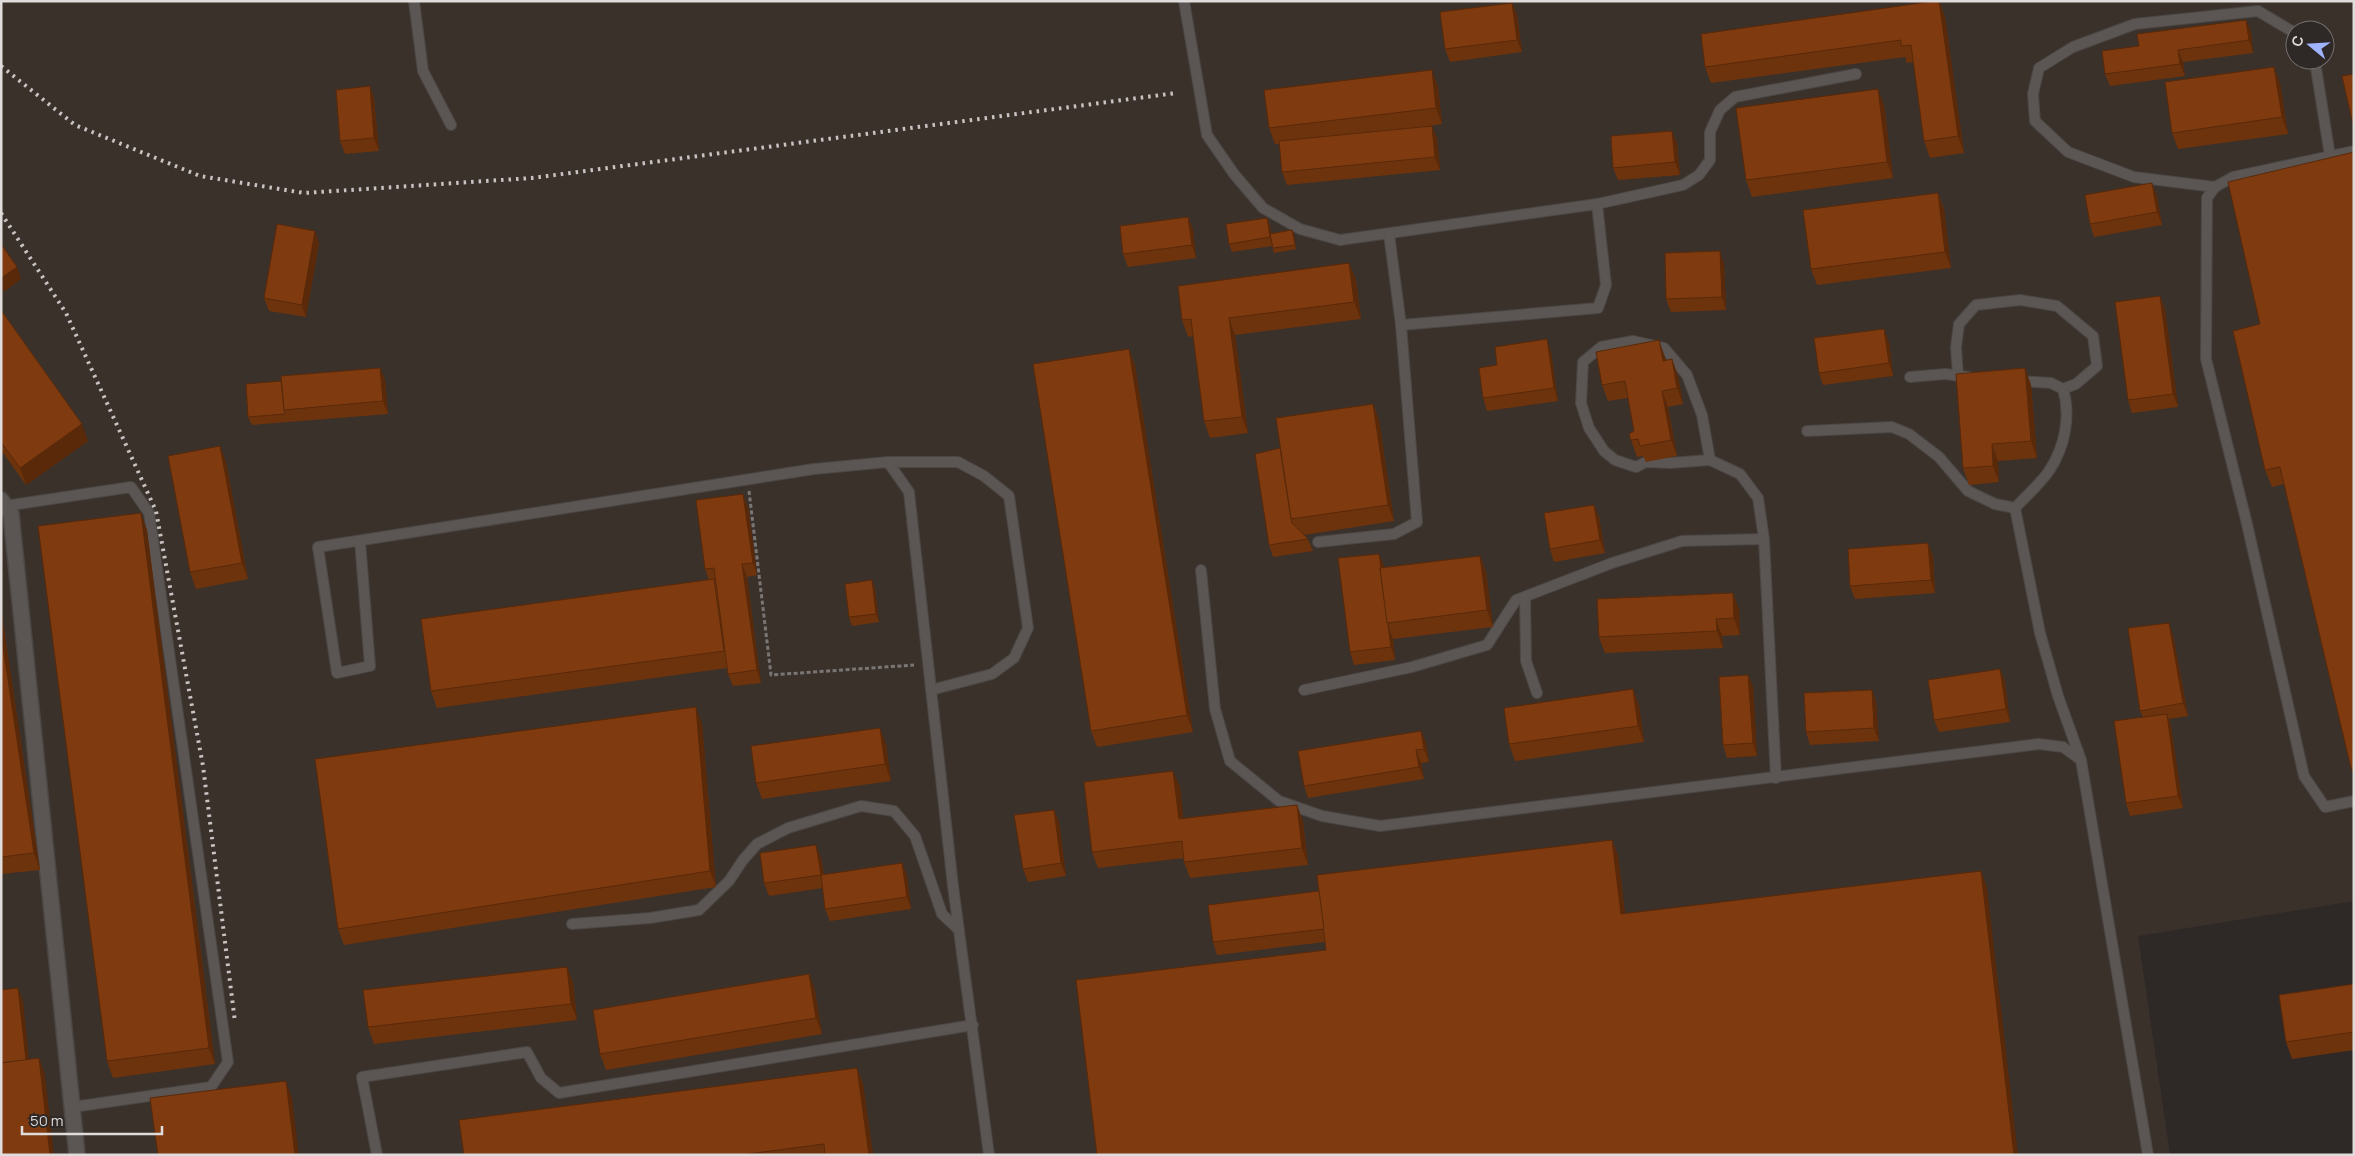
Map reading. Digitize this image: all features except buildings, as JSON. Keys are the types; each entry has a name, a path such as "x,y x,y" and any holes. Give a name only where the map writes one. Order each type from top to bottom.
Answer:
{"street":[{"path":"3,503 11,514 77,1155"}],"lane":[{"path":"414,1 423,71 451,125"},
{"path":"1184,1 1207,135 1234,174 1263,208 1300,229 1340,240 1596,204 1684,185 1699,175 1710,160 1710,132 1720,110 1735,97 1856,74"},
{"path":"2215,187 2134,178 2068,152 2035,120 2033,94 2039,68 2073,47 2135,24 2258,11 2285,27"},
{"path":"2316,70 2330,156"},
{"path":"2354,152 2233,178 2215,187 2207,198 2206,360 2248,524 2304,776 2325,807 2354,801"},
{"path":"1401,325 1598,308 1606,285 1596,204"},
{"path":"1318,542 1394,534 1417,522 1401,325 1389,234"},
{"path":"1958,376 1956,347 1959,324 1976,305 2020,300 2057,306 2093,336 2097,366 2076,384 2063,389"},
{"path":"1710,460 1702,415 1687,374 1664,348 1633,341 1625,342 1600,347 1583,362 1581,403 1589,428 1604,451 1615,460 1636,467 1646,462 1670,463 1710,460 1740,474 1758,498 1764,539 1776,778"},
{"path":"1910,377 1945,374 1978,378"},
{"path":"2005,380 2051,382 2063,389 2068,406 2063,439 2049,470 2015,508"},
{"path":"1807,431 1892,427 1910,434 1939,457 1968,491 1995,504 2015,508"},
{"path":"888,462 909,492 927,664 959,930 989,1155"},
{"path":"360,541 370,666 337,673 318,547 748,481 814,469 888,462 958,462 984,476 1009,496 1028,628 1014,658 992,674 931,690"},
{"path":"3,503 131,487 149,513 228,1062 211,1087 73,1106"},
{"path":"2015,508 2040,633 2058,696 2081,760 2148,1155"},
{"path":"1304,690 1412,667 1487,646 1516,600 1612,564 1682,541 1764,539"},
{"path":"1201,570 1215,709 1230,761 1279,801 1322,816 1380,826 2039,744 2063,747 2081,760"},
{"path":"1525,597 1526,661 1537,693"},
{"path":"572,924 650,918 699,910 729,881 757,844 788,828 861,806 894,811 915,836 942,914 959,930"},
{"path":"377,1155 362,1077 414,1067 527,1052 541,1078 559,1094 973,1025"}],"path":[{"path":"748,481 771,675 927,664"}],"shaded area":[{"path":"1,1 2354,1 2354,901 2138,936 2170,1155 1,1155"}],"railway":[{"path":"1,66 75,125 200,176 304,193 532,178 1176,93"},
{"path":"1,213 66,313 156,511 203,766 235,1022"}]}
